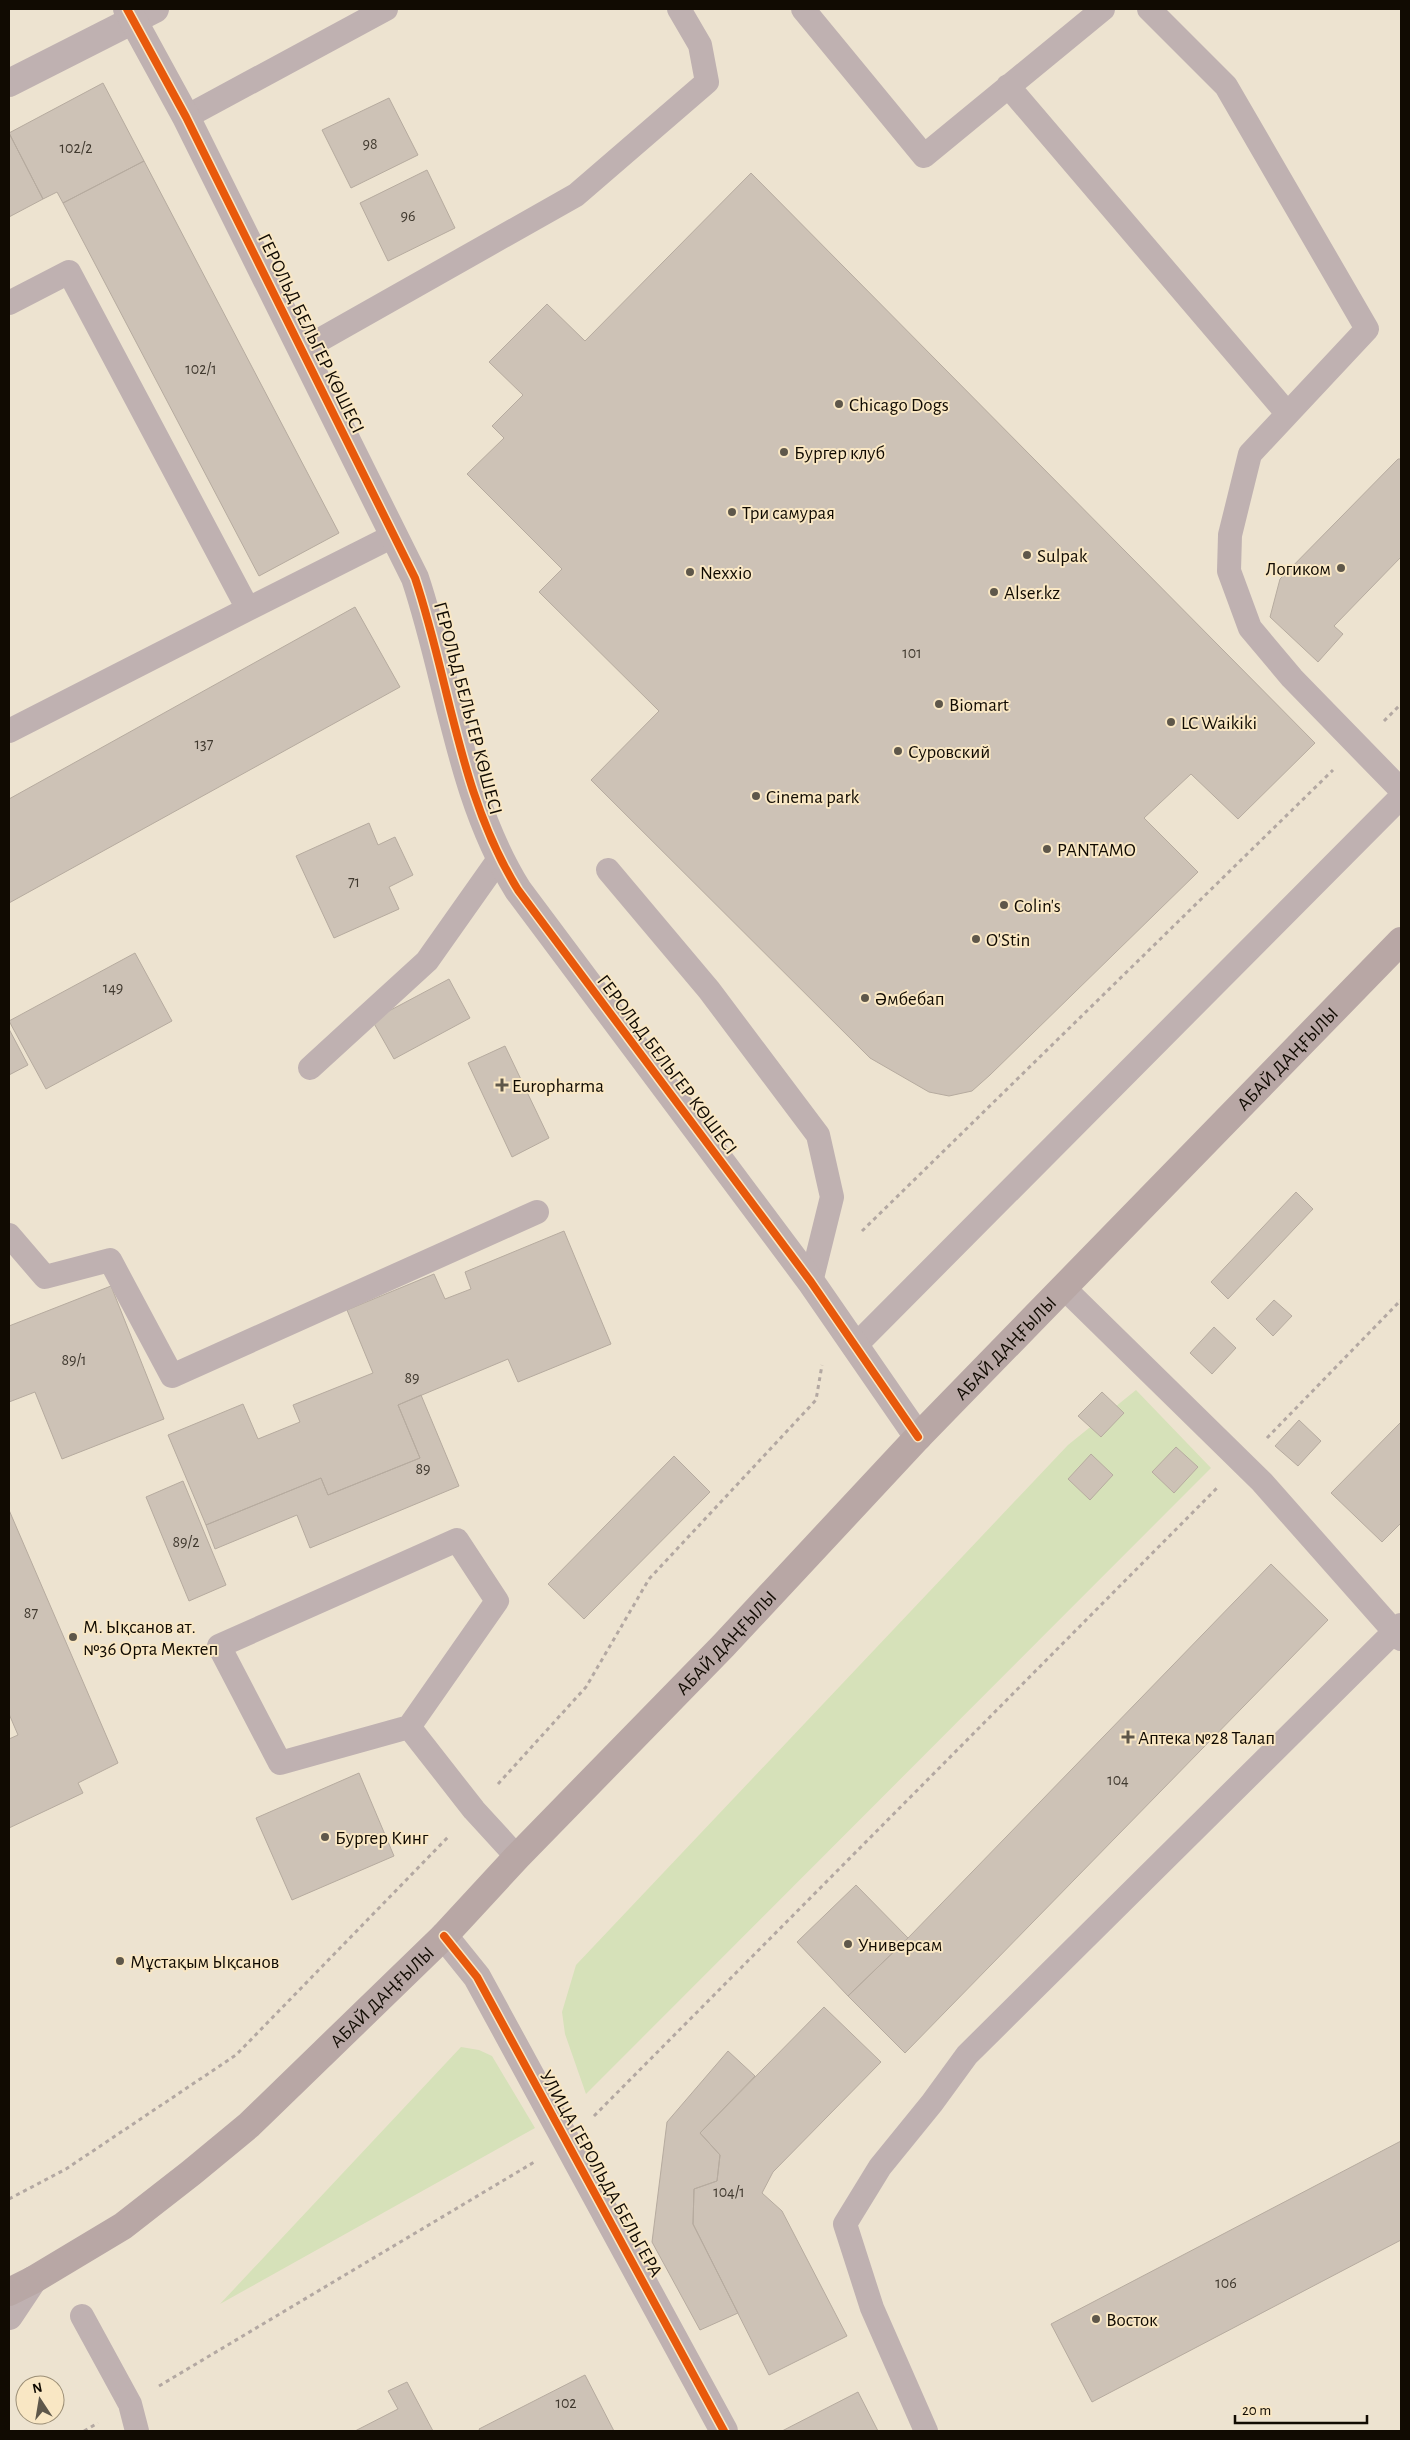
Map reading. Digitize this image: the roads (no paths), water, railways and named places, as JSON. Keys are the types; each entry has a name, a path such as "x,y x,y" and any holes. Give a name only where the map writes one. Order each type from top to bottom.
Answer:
{"main road":[{"name":"АБАЙ ДАҢҒЫЛЫ","path":"21,2286 123,2226 249,2125 444,1936 517,1857 723,1646 918,1437 1401,940"}],"street":[{"name":"ГЕРОЛЬД БЕЛЬГЕР КӨШЕСІ","path":"138,13 186,117 415,578 425,609 470,786 499,860 524,898 811,1282 854,1347 918,1437"},
{"path":"9,83 138,13"},
{"name":"УЛИЦА ГЕРОЛЬДА БЕЛЬГЕРА","path":"444,1936 477,1977 724,2431"},
{"path":"9,2316 21,2286"}],"lane":[{"path":"186,117 386,9"},
{"path":"302,350 576,196 707,82 700,45 680,9"},
{"path":"803,9 924,156 1103,9"},
{"path":"1149,9 1226,86 1368,329 1250,454 1230,535 1229,571 1250,628 1292,678 1401,790"},
{"path":"1008,86 1287,413"},
{"path":"9,303 69,272 248,609"},
{"path":"9,731 395,536"},
{"path":"854,1347 1401,797"},
{"path":"310,1068 427,961 499,860"},
{"path":"608,870 709,990 818,1135 832,1197 811,1282"},
{"path":"9,1235 45,1277 110,1260 172,1376 537,1212"},
{"path":"926,2431 872,2308 845,2224 880,2167 932,2103 967,2055 1399,1632 1262,1482 1063,1287"},
{"path":"457,1540 497,1601 408,1727 280,1763 219,1646 457,1540"},
{"path":"408,1727 474,1810 517,1857"},
{"path":"82,2316 130,2404 137,2431"}],"place":[{"name":"Chicago Dogs","path":"839,404"},
{"name":"Бургер клуб","path":"784,452"},
{"name":"Три самурая","path":"732,512"},
{"name":"Sulpak","path":"1027,555"},
{"name":"Логиком","path":"1341,568"},
{"name":"Nexxio","path":"690,572"},
{"name":"Alser.kz","path":"994,592"},
{"name":"Biomart","path":"939,704"},
{"name":"LC Waikiki","path":"1171,722"},
{"name":"Суровский","path":"898,751"},
{"name":"Cinema park","path":"756,796"},
{"name":"PANTAMO","path":"1047,849"},
{"name":"Colin's","path":"1004,905"},
{"name":"O'Stin","path":"976,939"},
{"name":"Әмбебап","path":"865,998"},
{"name":"Europharma","path":"502,1085"},
{"name":"М. Ықсанов ат. №36 Орта Мектеп","path":"73,1637"},
{"name":"Аптека №28 Талап","path":"1128,1737"},
{"name":"Бургер Кинг","path":"325,1837"},
{"name":"Универсам","path":"848,1944"},
{"name":"Мұстақым Ықсанов","path":"120,1961"},
{"name":"Восток","path":"1096,2319"}]}
